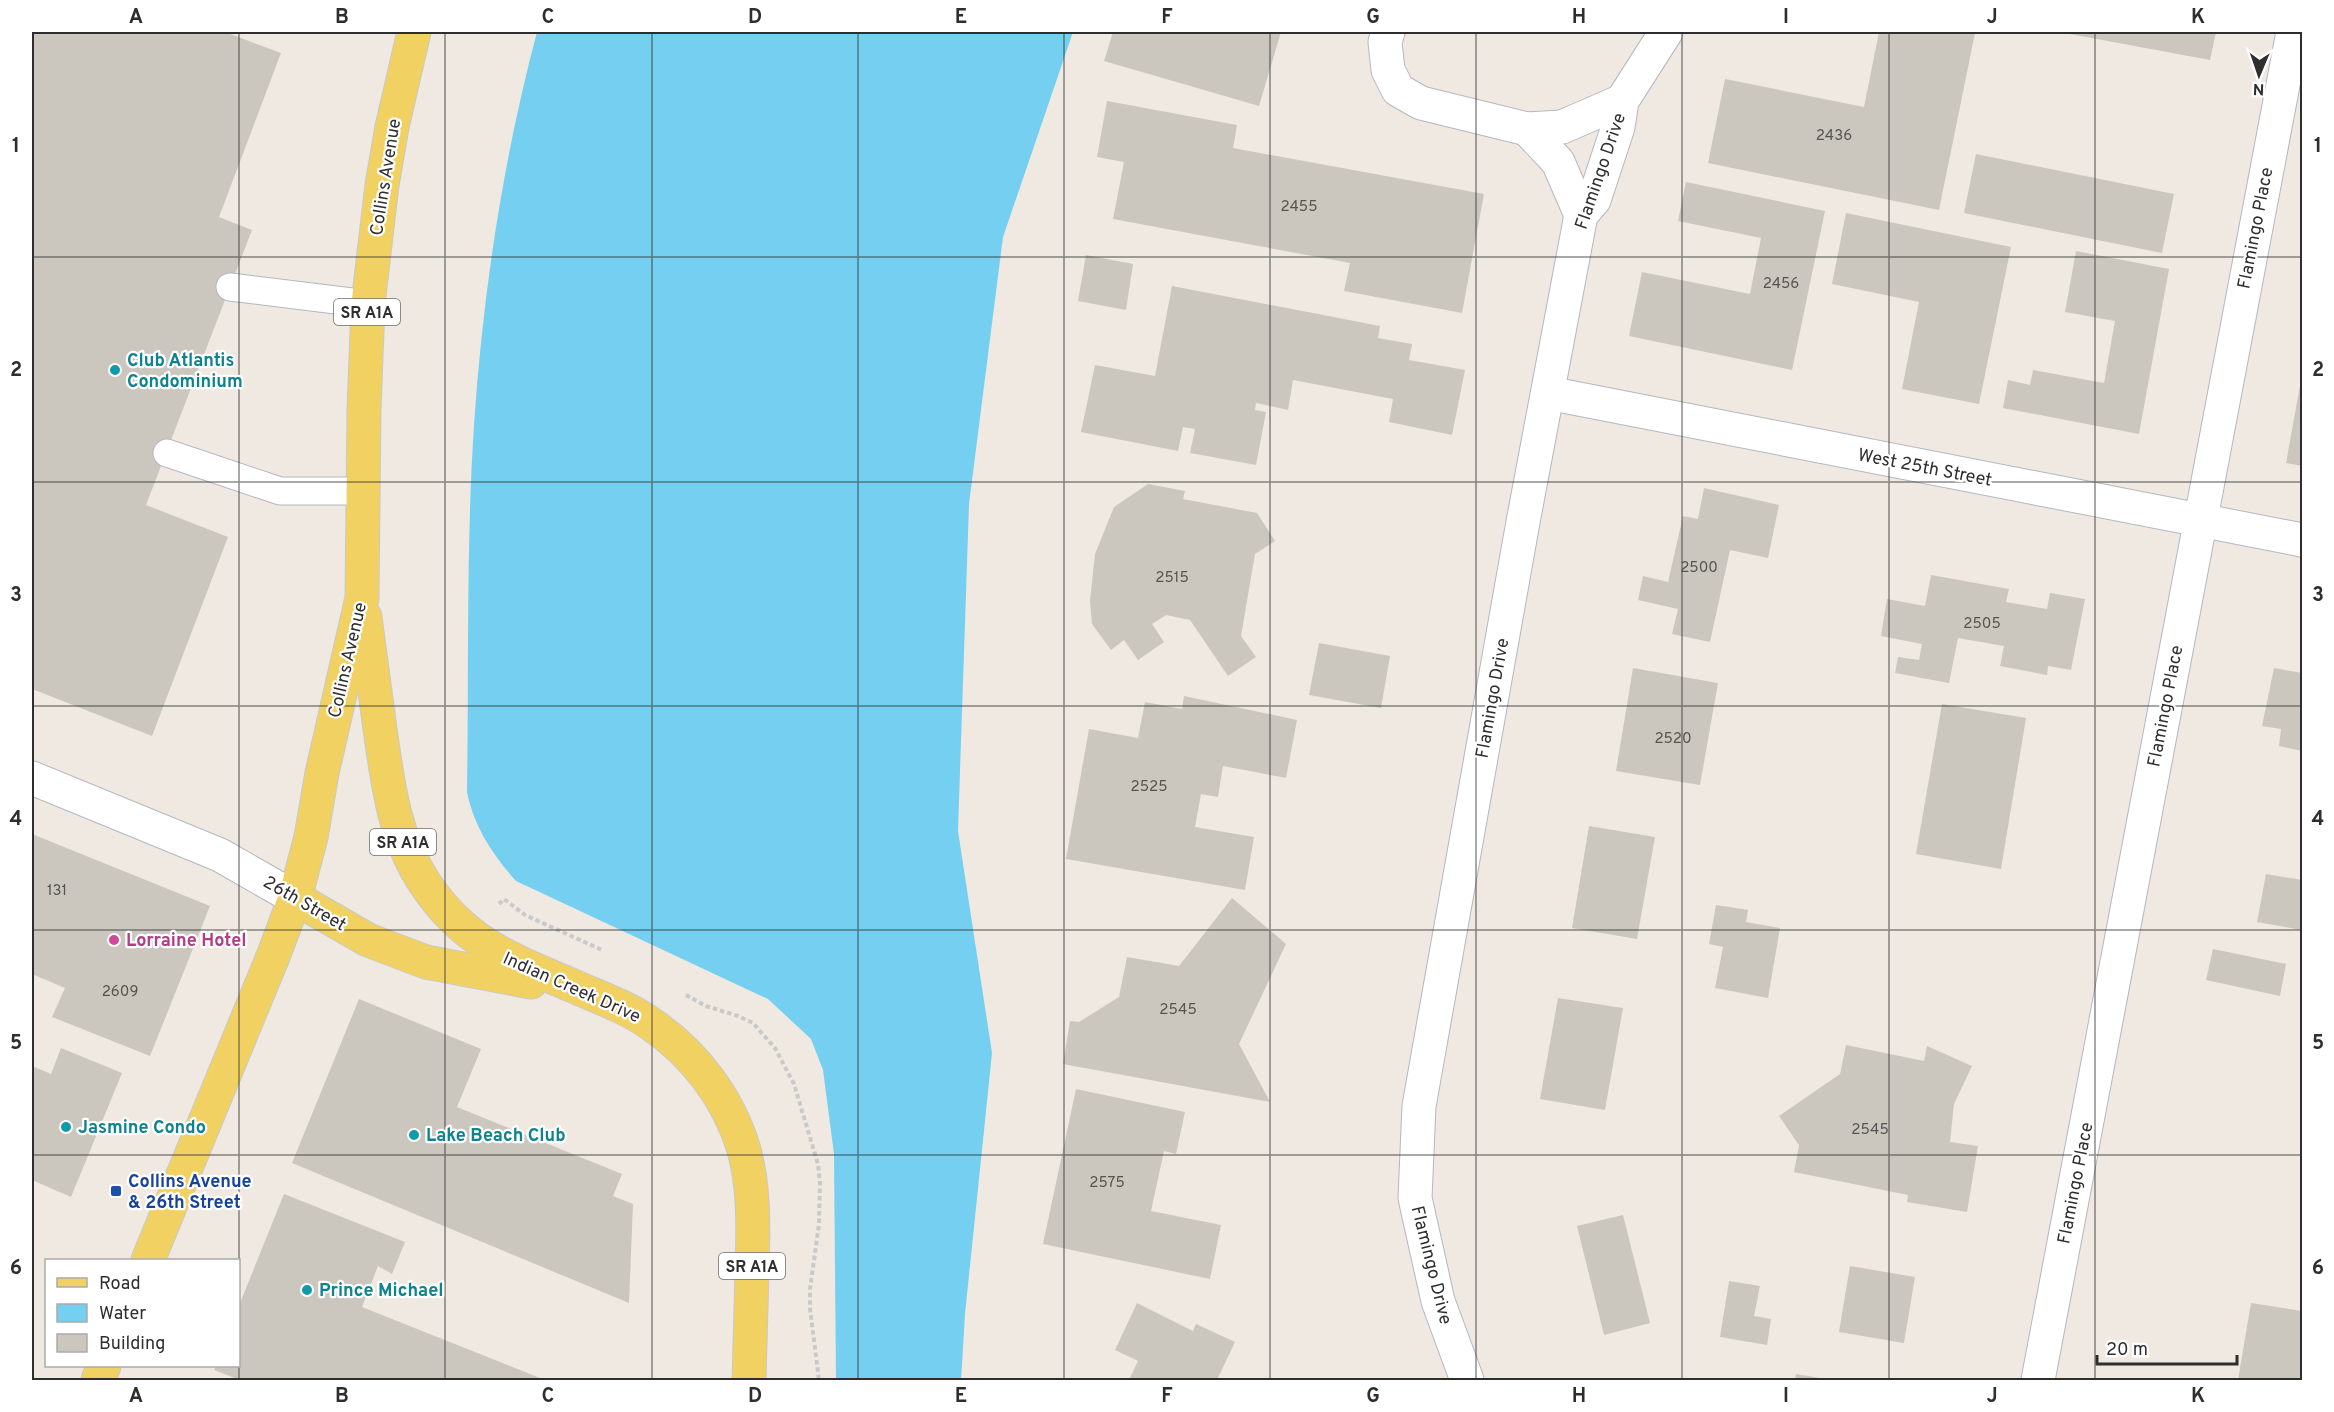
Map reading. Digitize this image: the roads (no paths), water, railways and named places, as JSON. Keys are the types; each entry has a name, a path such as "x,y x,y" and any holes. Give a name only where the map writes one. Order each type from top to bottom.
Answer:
{"main road":[{"name":"Collins Avenue","path":"147,1259 255,1005 295,898 311,837 322,773 362,598 368,304 382,184 392,127 414,32"},
{"name":"Indian Creek Drive","path":"362,598 389,796 405,847 419,873 446,911 482,944 508,959 638,1016 668,1037 687,1053 715,1088 738,1133 749,1176 753,1218 748,1380"},
{"name":"26th Street","path":"295,898 368,940 426,962 589,993"}],"street":[{"path":"1388,32 1385,42 1388,70 1398,90 1422,103 1527,129 1562,127 1622,101"},
{"name":"Flamingo Drive","path":"1467,1380 1438,1301 1415,1198 1419,1106 1581,215 1594,200 1618,127 1622,101 1666,32"},
{"name":"Flamingo Place","path":"2038,1380 2293,32"},
{"path":"1527,129 1558,162 1581,215"},
{"name":"West 25th Street","path":"1548,393 2302,540"},
{"name":"26th Street","path":"32,778 220,855 295,898"}],"lane":[{"path":"230,287 368,304"},
{"path":"167,453 280,491 363,491"}],"water":[{"path":"537,32 1073,32 1003,237 969,504 958,831 992,1053 965,1314 961,1380 836,1380 834,1154 823,1070 811,1039 768,999 516,881 486,840 470,805 467,792 469,563 471,471 478,375 489,276 504,178"}],"place":[{"name":"Club Atlantis Condominium","path":"115,370"},
{"name":"Lorraine Hotel","path":"114,940"},
{"name":"Jasmine Condo","path":"66,1127"},
{"name":"Lake Beach Club","path":"414,1135"},
{"name":"Collins Avenue & 26th Street","path":"116,1191"},
{"name":"Prince Michael","path":"307,1290"}]}
